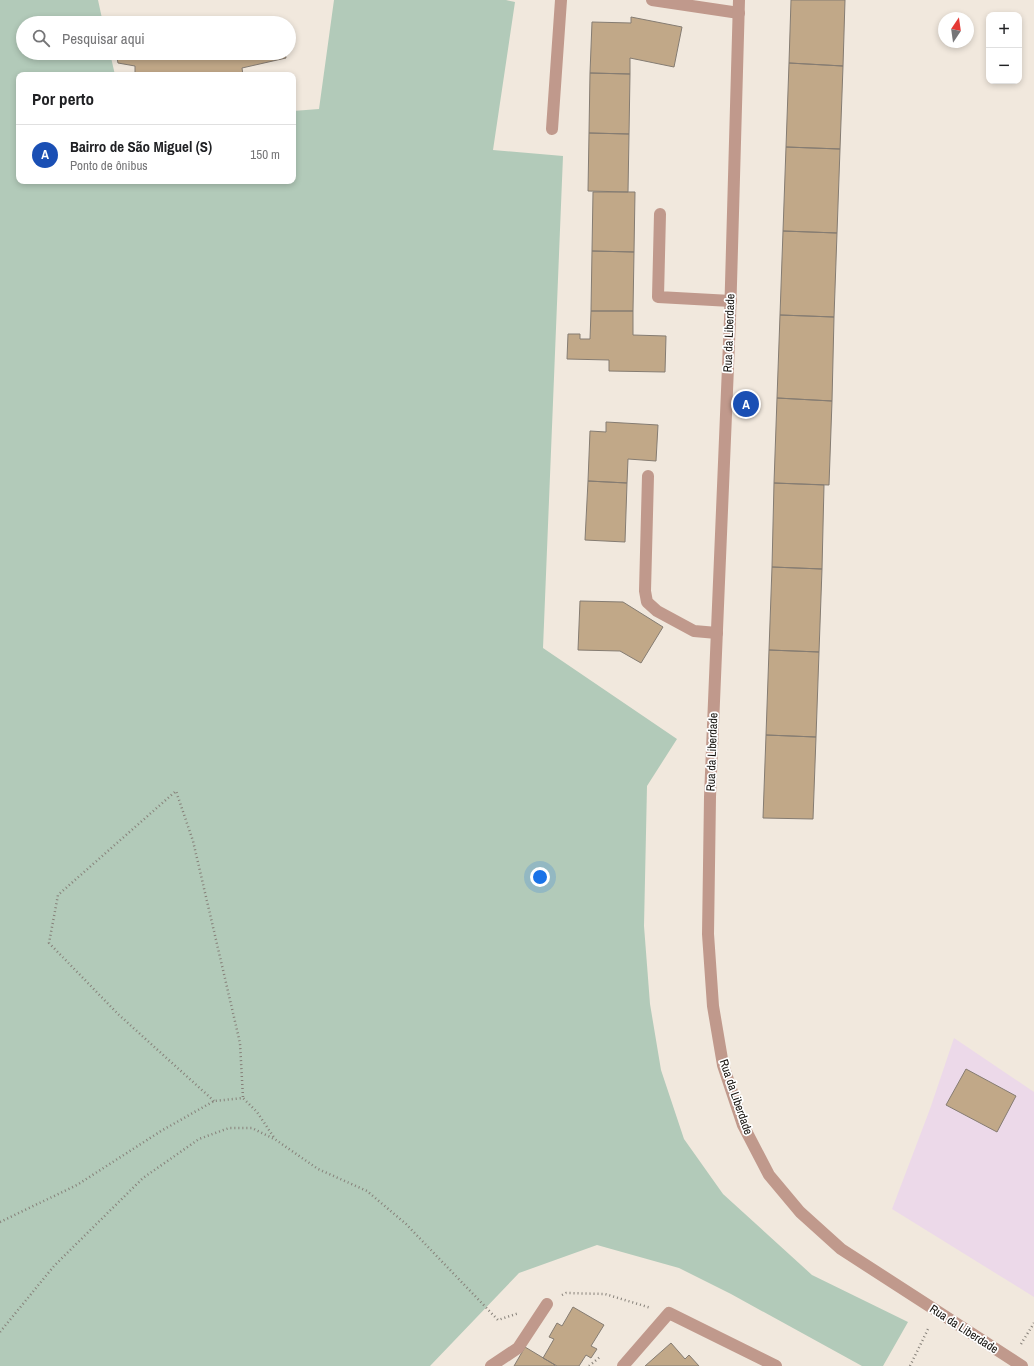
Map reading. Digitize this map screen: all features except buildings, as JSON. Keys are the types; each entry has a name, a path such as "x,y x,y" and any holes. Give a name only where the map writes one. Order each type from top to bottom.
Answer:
{"street":[{"path":"552,129 561,0"},
{"path":"652,0 739,13"},
{"name":"Rua da Liberdade","path":"739,0 730,301 710,797 708,934 713,1006 723,1065 743,1125 769,1176 800,1212 841,1248 1022,1366"},
{"path":"660,214 658,297 730,301"},
{"path":"648,476 645,590 647,602 658,611 694,631 717,633"},
{"path":"491,1366 518,1348 547,1304"},
{"path":"623,1366 669,1313 776,1366"}],"path":[{"path":"214,1101 118,1014 49,943 58,895 176,791 193,841 240,1043 243,1098 257,1112 276,1140"},
{"path":"0,1222 77,1185 161,1131 214,1101 243,1098"},
{"path":"0,1332 54,1266 143,1178 199,1139 229,1128 252,1128 276,1140 318,1169 367,1191 406,1224 498,1320 547,1304 566,1293 605,1294 669,1313"},
{"path":"1012,1359 1034,1324"},
{"path":"910,1366 925,1334"},
{"path":"589,1366 600,1357"}],"shaded area":[{"path":"954,1038 1034,1092 1034,1297 892,1209 930,1109"}],"green space":[{"path":"0,0 98,0 101,16 16,16 16,60 112,60 114,72 16,72 16,184 296,184 296,111 319,109 334,0 506,0 515,2 493,150 563,156 543,648 677,739 647,786 644,926 650,1004 661,1070 684,1139 723,1194 812,1275 908,1322 883,1366 862,1366 731,1294 679,1268 597,1245 519,1273 430,1366 0,1366"}],"place":[{"name":"Bairro de São Miguel (S)","path":"746,404"}]}
